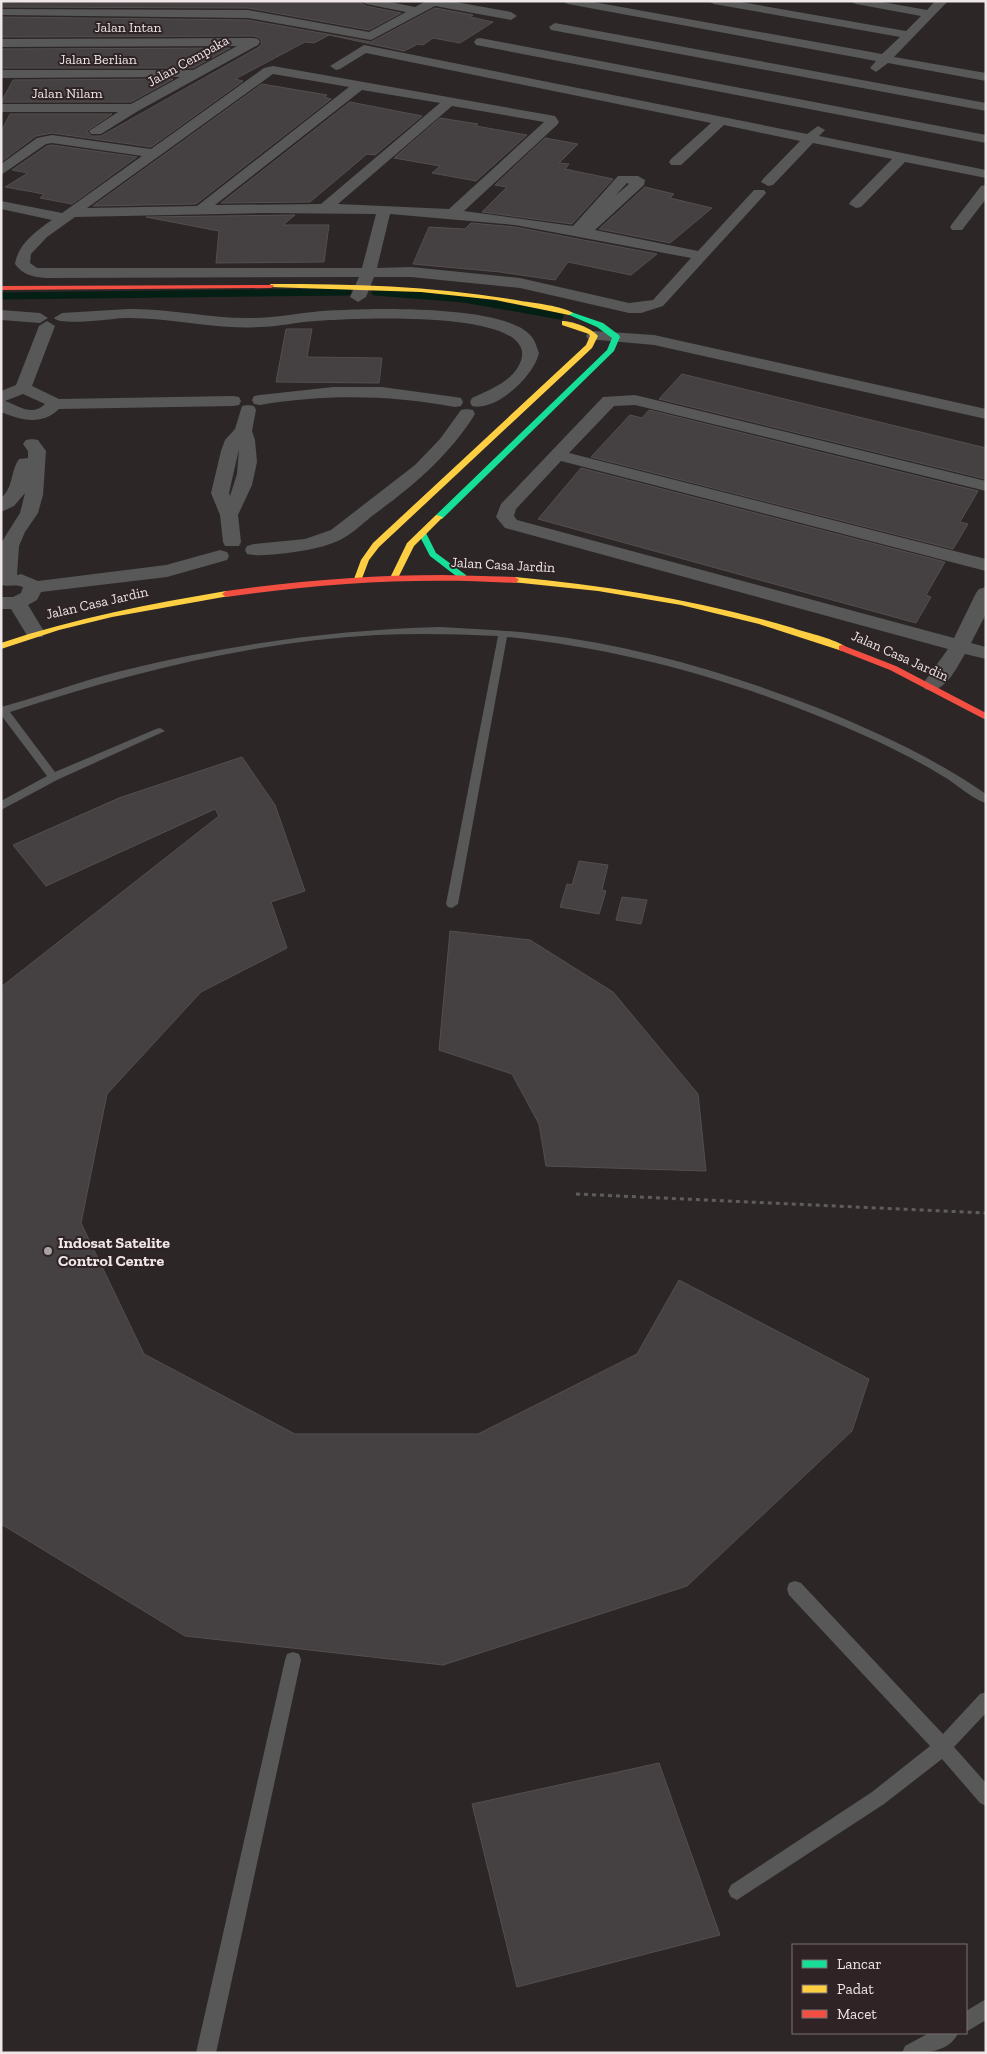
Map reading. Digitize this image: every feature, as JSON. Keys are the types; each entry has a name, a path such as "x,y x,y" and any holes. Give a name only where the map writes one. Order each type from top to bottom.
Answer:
{"street":[{"path":"366,1 418,11"},
{"path":"1,12 248,14 372,36 435,1 511,16"},
{"path":"568,1 986,76"},
{"path":"714,1 908,35"},
{"path":"856,1 930,14"},
{"path":"452,214 552,122 545,117 280,70 270,70 42,234 24,253 22,264 25,269 46,273 369,270 442,273 497,279 616,306 642,308 658,303 836,110 942,1"},
{"name":"Jalan Cempaka","path":"96,131 194,73 296,22"},
{"path":"555,27 986,107"},
{"name":"Jalan Intan","path":"1,43 263,38"},
{"path":"480,42 986,139"},
{"path":"336,66 364,49 809,140 986,174"},
{"name":"Jalan Berlian","path":"1,74 194,73"},
{"path":"199,211 360,84"},
{"path":"324,209 450,101"},
{"name":"Jalan Nilam","path":"1,108 133,108"},
{"path":"676,162 720,122"},
{"path":"1,171 42,141 52,138 152,154"},
{"path":"856,204 902,157"},
{"path":"957,227 986,189"},
{"path":"1,205 68,215 324,209 452,214 581,231 701,256"},
{"path":"360,292 369,270 384,210"},
{"path":"1,288 444,292 524,303 598,322 616,336"},
{"path":"309,298 360,292 518,313 580,327 594,336 654,340 701,349 986,414"},
{"path":"24,388 44,322 52,315 62,318 130,313 189,316 211,321 250,323 376,313 430,314 488,322 520,334 532,348 525,370 507,386 467,406 446,445 418,471 385,499 333,535 299,546 254,550 250,543 226,549 167,571 33,587 24,581 5,582 8,529 25,522 33,498 37,451 32,444"},
{"path":"1,315 44,322"},
{"path":"358,579 365,560 376,545 589,346 594,336"},
{"path":"394,578 403,556 422,533 610,351 616,336"},
{"path":"1,397 24,388 51,400 54,404"},
{"path":"1,405 34,417 42,414 54,404 247,404 307,394 377,392 405,393 467,406"},
{"path":"986,486 635,400 609,401 507,508 505,518 511,524 986,653"},
{"path":"226,549 230,515 242,492 249,450 249,440 243,431 247,404"},
{"path":"1,507 13,499 19,492 28,452 32,444 34,417"},
{"path":"557,455 986,564"},
{"path":"422,533 433,554 463,577"},
{"name":"Jalan Casa Jardin","path":"1,646 35,633 80,621 205,595 271,586 394,578 463,577 540,581 604,588 739,614 799,631 932,685 986,717"},
{"path":"33,587 30,596 9,603 35,633"},
{"path":"932,685 949,666 961,647 986,593"}],"lane":[{"path":"54,777 2,711 131,671 175,660 248,647 347,635 423,632 503,633 592,646 686,667 777,696 869,732 960,780 986,798"},
{"path":"452,904 503,633"},
{"path":"1,806 54,777 160,731"},
{"path":"794,1589 943,1747 986,1797"},
{"path":"206,2053 293,1660"},
{"path":"736,1891 878,1798 943,1747 986,1700"},
{"path":"967,2022 986,2008"},
{"path":"912,2053 946,2034"}],"path":[{"path":"576,1194 755,1204 986,1213"}],"building":[{"path":"1,1 358,1 366,6 401,13 369,30 248,8 1,7"},
{"path":"435,8 473,15 470,17 493,22 460,43 433,38 423,45 418,44 404,51 329,35 314,43 305,42 235,79 243,81 151,147 52,133 36,136 1,162 1,132 10,114 112,114 87,131 91,136 101,136 259,47 262,43 260,38 254,36 1,37 1,17 248,20 371,42"},
{"path":"230,48 193,68 1,68 1,49"},
{"path":"173,79 131,102 1,102 13,80"},
{"path":"262,84 327,95 324,97 331,99 196,204 93,206"},
{"path":"350,102 422,116 375,155 367,154 310,202 221,203"},
{"path":"440,118 527,135 476,181 432,173 440,166 394,158"},
{"path":"545,138 578,144 559,163 569,164 565,169 613,179 572,224 482,212 507,187 495,185"},
{"path":"52,145 137,157 72,204 40,198 44,194 5,187 28,173 12,170 47,146"},
{"path":"645,187 674,194 670,198 712,208 670,243 599,229"},
{"path":"295,215 283,225 329,225 324,262 216,263 219,231 146,217"},
{"path":"471,223 515,227 657,254 631,275 568,262 555,280 500,272 413,264 429,227 465,229"},
{"path":"286,329 312,329 307,357 382,358 379,383 276,382"},
{"path":"682,374 986,448 986,477 985,479 659,399"},
{"path":"649,410 978,491 960,522 968,524 953,549 591,457 630,415 642,418"},
{"path":"581,468 945,562 926,595 931,597 916,623 538,519"},
{"name":"Indosat Satelite Control Centre","path":"242,757 275,805 305,891 271,902 287,948 201,992 107,1094 81,1223 144,1354 295,1434 478,1434 637,1354 679,1280 869,1379 852,1431 687,1586 443,1665 185,1636 1,1524 1,987 219,816 215,809 46,886 13,845 119,798"},
{"path":"579,861 608,865 602,890 606,891 599,914 560,907 567,884 572,885"},
{"path":"622,897 647,900 641,924 616,920"},
{"path":"450,931 530,940 613,992 698,1094 706,1171 546,1166 539,1124 512,1074 439,1050"},
{"path":"659,1763 720,1935 517,1987 472,1804"}],"waterway":[{"path":"1,296 348,292"},
{"path":"375,292 464,299 560,316"}],"traffic: fast":[{"path":"439,517 610,351 616,337 600,325 569,313"},
{"path":"422,533 433,554 463,577"}],"traffic: slow":[{"path":"271,286 346,286 458,293 496,298 569,313"},
{"path":"358,579 365,560 376,545 589,346 594,336 592,333 565,323"},
{"path":"394,578 410,545 439,517"},
{"path":"515,580 598,589 681,602 762,622 842,648"},
{"path":"1,646 84,621 226,594"}],"traffic: jam":[{"path":"1,288 271,286"},
{"path":"226,594 298,584 406,577 515,580"},
{"path":"842,648 893,668 986,717"}],"place":[{"name":"Indosat Satelite Control Centre","path":"48,1251"}]}
